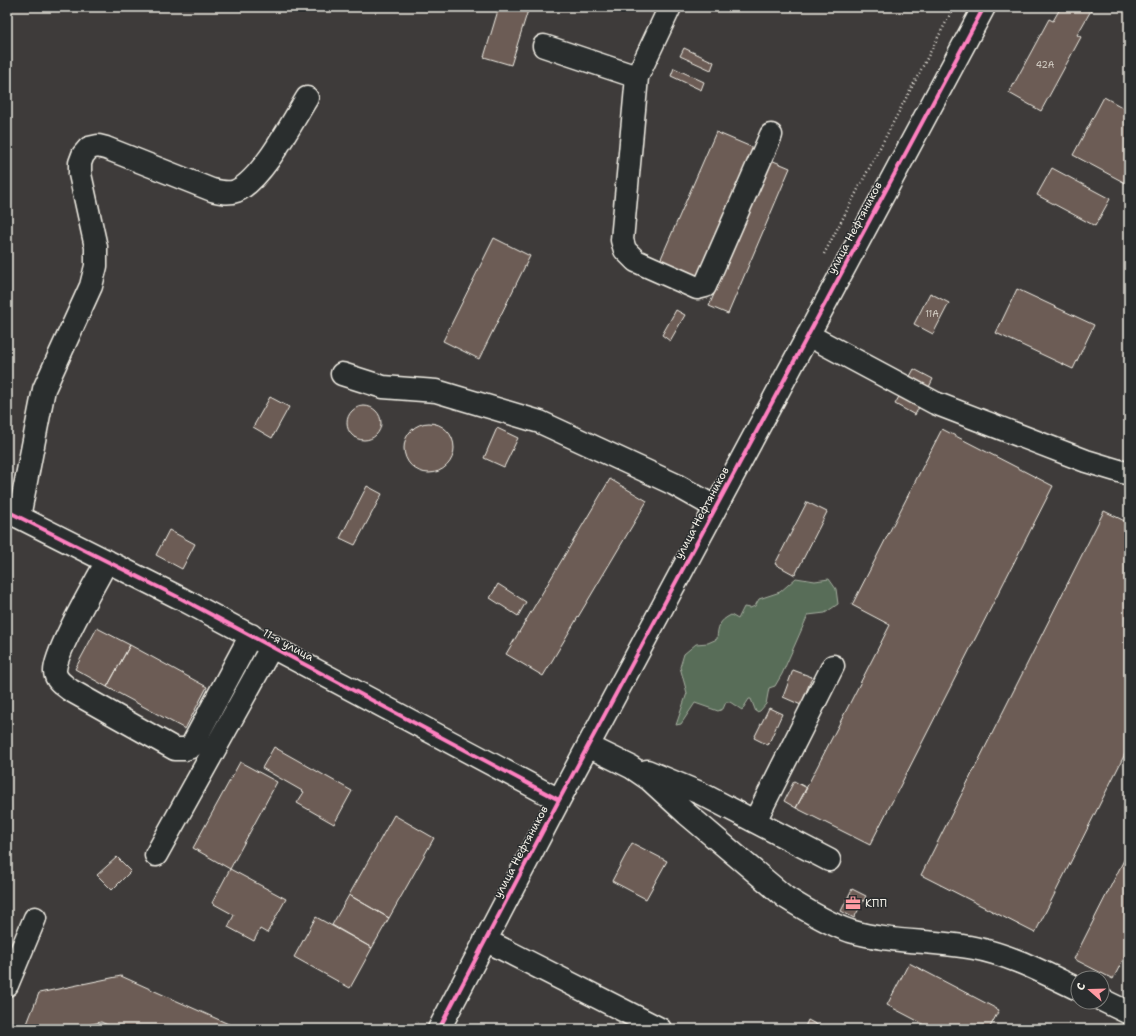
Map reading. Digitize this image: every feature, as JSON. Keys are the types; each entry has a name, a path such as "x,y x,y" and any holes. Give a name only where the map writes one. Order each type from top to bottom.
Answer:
{"street":[{"path":"670,7 637,77 622,240 625,250 636,261 690,285 702,288 708,283 771,136"},
{"name":"улица Нефтяников","path":"439,1029 559,800 984,7"},
{"path":"544,46 637,77"},
{"path":"13,514 44,389 91,286 96,266 96,247 80,174 80,163 83,155 89,148 98,146 212,190 223,193 235,191 248,183 269,158 307,98"},
{"path":"808,335 935,403 1086,461 1129,474"},
{"path":"342,374 383,387 436,391 540,422 674,484 716,507"},
{"name":"11-я улица","path":"13,514 251,635 559,800"},
{"path":"107,561 57,656 55,674 59,682 70,690 175,749 185,749 191,747 251,635"},
{"path":"156,855 272,646"},
{"path":"755,821 833,666"},
{"path":"588,746 631,767 650,780 687,814 762,877 803,909 849,930 872,936 973,948 1008,956 1070,985"},
{"path":"631,767 656,774 694,790 829,860"},
{"path":"7,985 35,918"},
{"path":"485,940 660,1029"},
{"path":"1110,1003 1127,1008"}],"green space":[{"path":"796,578 815,581 829,579 836,589 838,604 825,613 808,615 782,674 775,686 769,688 766,704 760,711 756,712 751,699 749,699 742,710 730,702 726,702 723,709 718,711 695,703 681,724 676,725 687,693 680,667 684,654 696,644 708,643 717,639 720,624 724,619 731,615 738,619 744,607 750,608 755,606 759,599 780,592"}],"building":[{"path":"499,7 529,7 511,65 484,57"},
{"path":"1061,7 1093,7 1077,35 1081,37 1041,111 1009,93 1049,19 1053,21"},
{"path":"684,48 714,62 711,70 680,56"},
{"path":"674,68 704,82 701,90 671,76"},
{"path":"1104,97 1129,111 1129,185 1073,155"},
{"path":"716,132 756,149 699,280 659,263"},
{"path":"771,160 790,168 728,314 709,306"},
{"path":"1052,168 1110,199 1095,226 1037,195"},
{"path":"494,238 530,256 479,359 443,341"},
{"path":"1017,289 1094,325 1073,369 996,333"},
{"path":"930,293 949,303 933,334 914,324"},
{"path":"676,310 685,315 670,341 662,335"},
{"path":"914,369 933,379 915,415 895,404"},
{"path":"270,397 289,407 272,438 253,427"},
{"path":"361,406 367,406 371,407 378,413 381,423 380,430 374,437 367,440 361,440 357,439 350,433 347,426 347,420 348,416 354,409"},
{"path":"429,423 443,427 450,434 454,448 450,462 443,469 429,473 415,469 408,462 404,448 408,434 415,427"},
{"path":"497,428 518,438 504,467 484,458"},
{"path":"942,429 1053,486 870,845 796,808 890,625 852,605"},
{"path":"610,479 647,501 543,676 506,654"},
{"path":"367,486 382,494 355,545 340,538"},
{"path":"807,502 827,512 795,575 775,564"},
{"path":"1104,511 1129,523 1129,746 1035,933 921,875"},
{"path":"169,530 195,544 182,569 156,555"},
{"path":"498,584 526,602 518,616 490,598"},
{"path":"97,628 130,645 107,687 75,669"},
{"path":"130,645 207,687 185,729 107,687"},
{"path":"793,670 812,677 801,705 783,697"},
{"path":"769,708 782,714 768,745 754,738"},
{"path":"274,747 352,791 334,824 297,803 304,792 262,768"},
{"path":"240,762 277,782 230,869 193,848"},
{"path":"794,781 807,788 796,808 784,801"},
{"path":"394,815 434,838 389,918 349,895"},
{"path":"632,843 667,861 646,899 612,881"},
{"path":"1129,850 1129,948 1113,979 1110,977 1110,970 1095,970 1074,959"},
{"path":"117,857 131,871 112,890 97,875"},
{"path":"230,869 286,899 267,933 260,929 254,941 228,927 234,915 212,903"},
{"name":"КПП","path":"852,889 866,896 854,918 841,911"},
{"path":"349,895 389,918 372,948 332,925"},
{"path":"316,917 372,948 350,988 294,957"},
{"path":"909,963 999,1010 989,1029 933,1029 887,1005"},
{"path":"121,976 233,1026 232,1029 116,1029 101,1022 69,1029 25,1029 39,993"},
{"path":"808,1020 825,1029 804,1029"}],"cycle path":[{"path":"439,1029 559,800 984,7"},
{"path":"7,511 182,599 559,800"}],"place":[{"name":"КПП","path":"853,903"}]}
